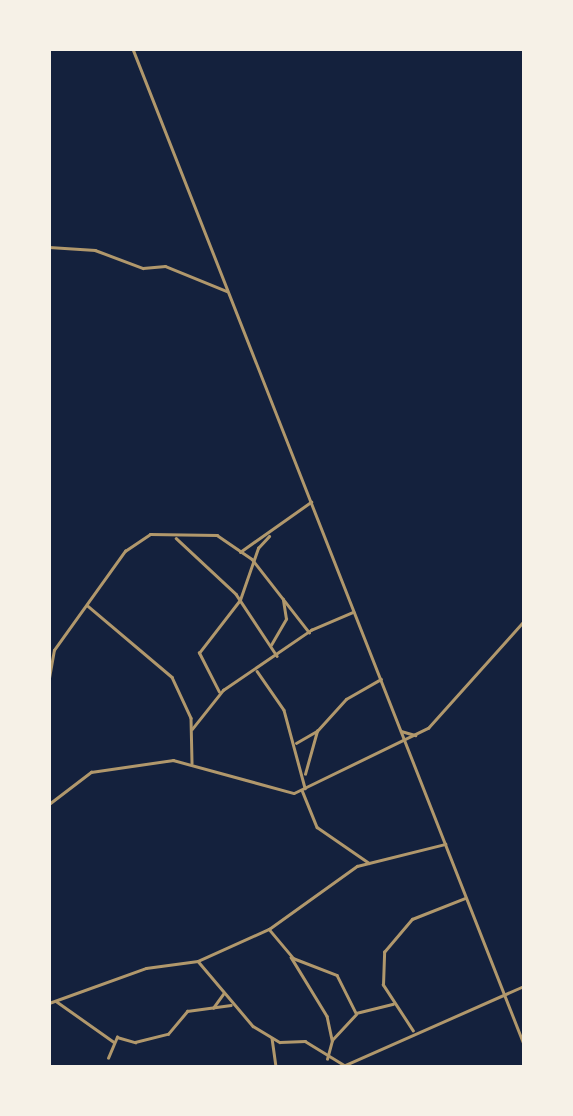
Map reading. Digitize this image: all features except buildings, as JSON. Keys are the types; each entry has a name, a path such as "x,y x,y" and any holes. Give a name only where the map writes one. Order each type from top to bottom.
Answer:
{"street":[{"path":"133,49 524,1044"},
{"path":"49,247 95,250 131,266 165,266 218,285 227,291"},
{"path":"218,285 226,284"},
{"path":"220,693 199,653 240,600 256,564 258,548 311,502"},
{"path":"49,678 54,650 132,544 150,534 176,538 214,534 256,564 309,632"},
{"path":"240,552 269,536"},
{"path":"176,538 240,600 277,656"},
{"path":"271,645 286,619 283,596"},
{"path":"88,606 110,630 164,665 192,729 192,763"},
{"path":"192,729 220,693 257,671 309,632 354,612"},
{"path":"49,804 91,772 192,763 273,792 304,789 417,735 524,621"},
{"path":"257,671 278,698 304,774"},
{"path":"295,744 317,730 346,699 381,678"},
{"path":"317,730 304,774 304,789 317,827 369,863"},
{"path":"401,732 417,735"},
{"path":"49,1003 146,968 198,961 269,929 369,863 445,844"},
{"path":"414,1032 393,1004 382,980 385,950 412,919 465,898"},
{"path":"269,929 290,955 327,1016 332,1040 327,1059"},
{"path":"290,955 337,975 356,1013"},
{"path":"198,961 231,1005 272,1038 305,1041 327,1059 343,1066 414,1032 524,986"},
{"path":"214,1008 223,994"},
{"path":"56,1001 114,1042"},
{"path":"332,1040 356,1013 393,1004"},
{"path":"108,1058 117,1037 135,1042 168,1034 187,1011 231,1005"},
{"path":"272,1038 276,1067"}]}
